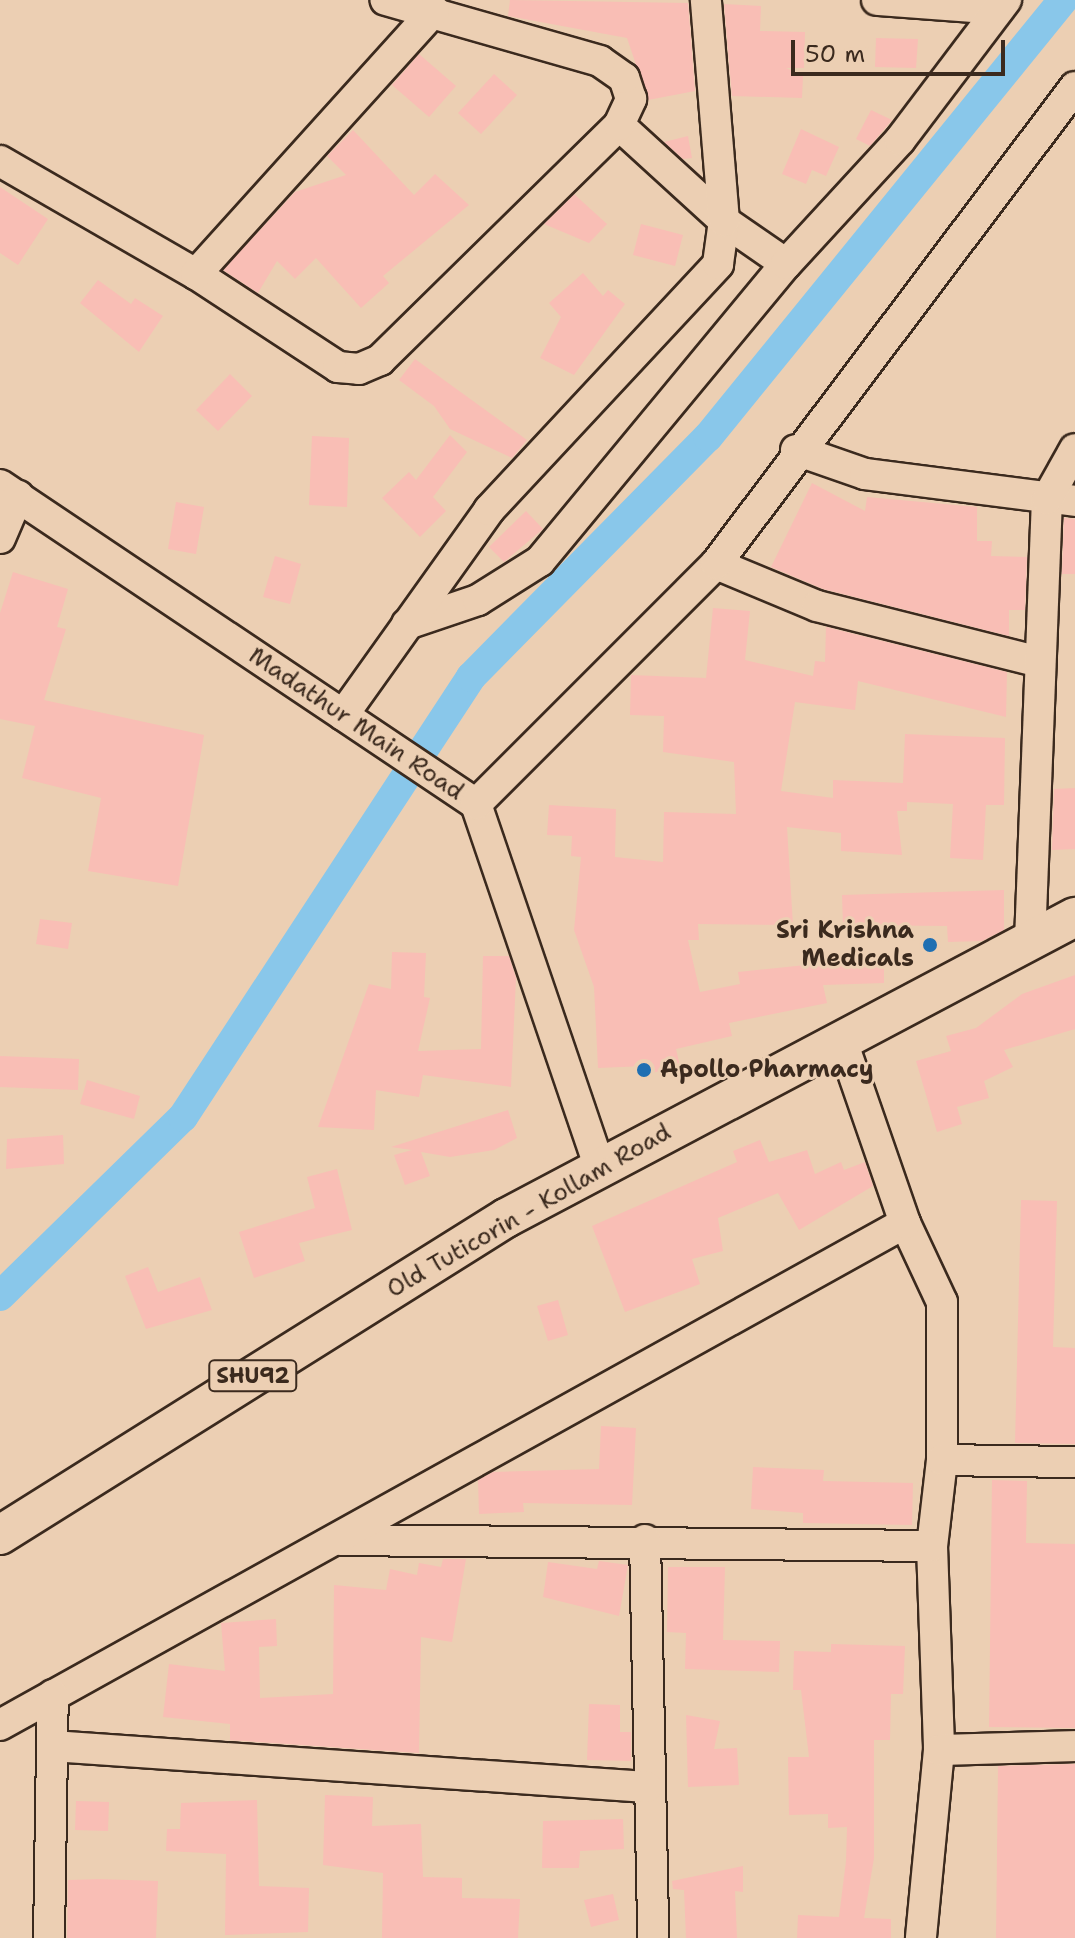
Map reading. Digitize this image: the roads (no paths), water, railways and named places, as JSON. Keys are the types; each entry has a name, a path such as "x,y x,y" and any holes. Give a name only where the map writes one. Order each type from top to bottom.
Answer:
{"main road":[{"name":"Old Tuticorin - Kollam Road","path":"0,1535 599,1165 1075,917"}],"street":[{"path":"0,161 196,274 338,367 359,369 380,360 619,125 631,99 624,78 600,61 434,11 386,0"},
{"path":"349,719 407,624 489,510 699,289 718,264 724,221 706,0"},
{"path":"877,0 1002,5"},
{"path":"407,624 478,600 540,561 786,264 900,140 1002,5"},
{"path":"196,274 434,11"},
{"path":"476,804 716,564 796,450 1075,87"},
{"path":"619,125 724,221 786,264"},
{"path":"1030,941 1036,661 1061,500 1075,449"},
{"path":"796,450 865,474 1061,500"},
{"path":"0,538 9,491"},
{"name":"Madathur Main Road","path":"9,491 476,804 599,1165"},
{"path":"716,564 817,606 1036,661"},
{"path":"842,1041 905,1223 942,1302 942,1460 932,1546 939,1750 921,1938"},
{"path":"0,1725 905,1223"},
{"path":"942,1460 1075,1462"},
{"path":"338,1540 645,1540 932,1546"},
{"path":"645,1540 647,1787 653,1938"},
{"path":"49,1938 53,1695"},
{"path":"52,1746 647,1787"},
{"path":"939,1750 1075,1746"}],"waterway":[{"path":"0,1296 183,1117 471,677 708,437 1063,0"}],"place":[{"name":"Sri Krishna Medicals","path":"930,945"},
{"name":"Apollo Pharmacy","path":"644,1070"}]}
